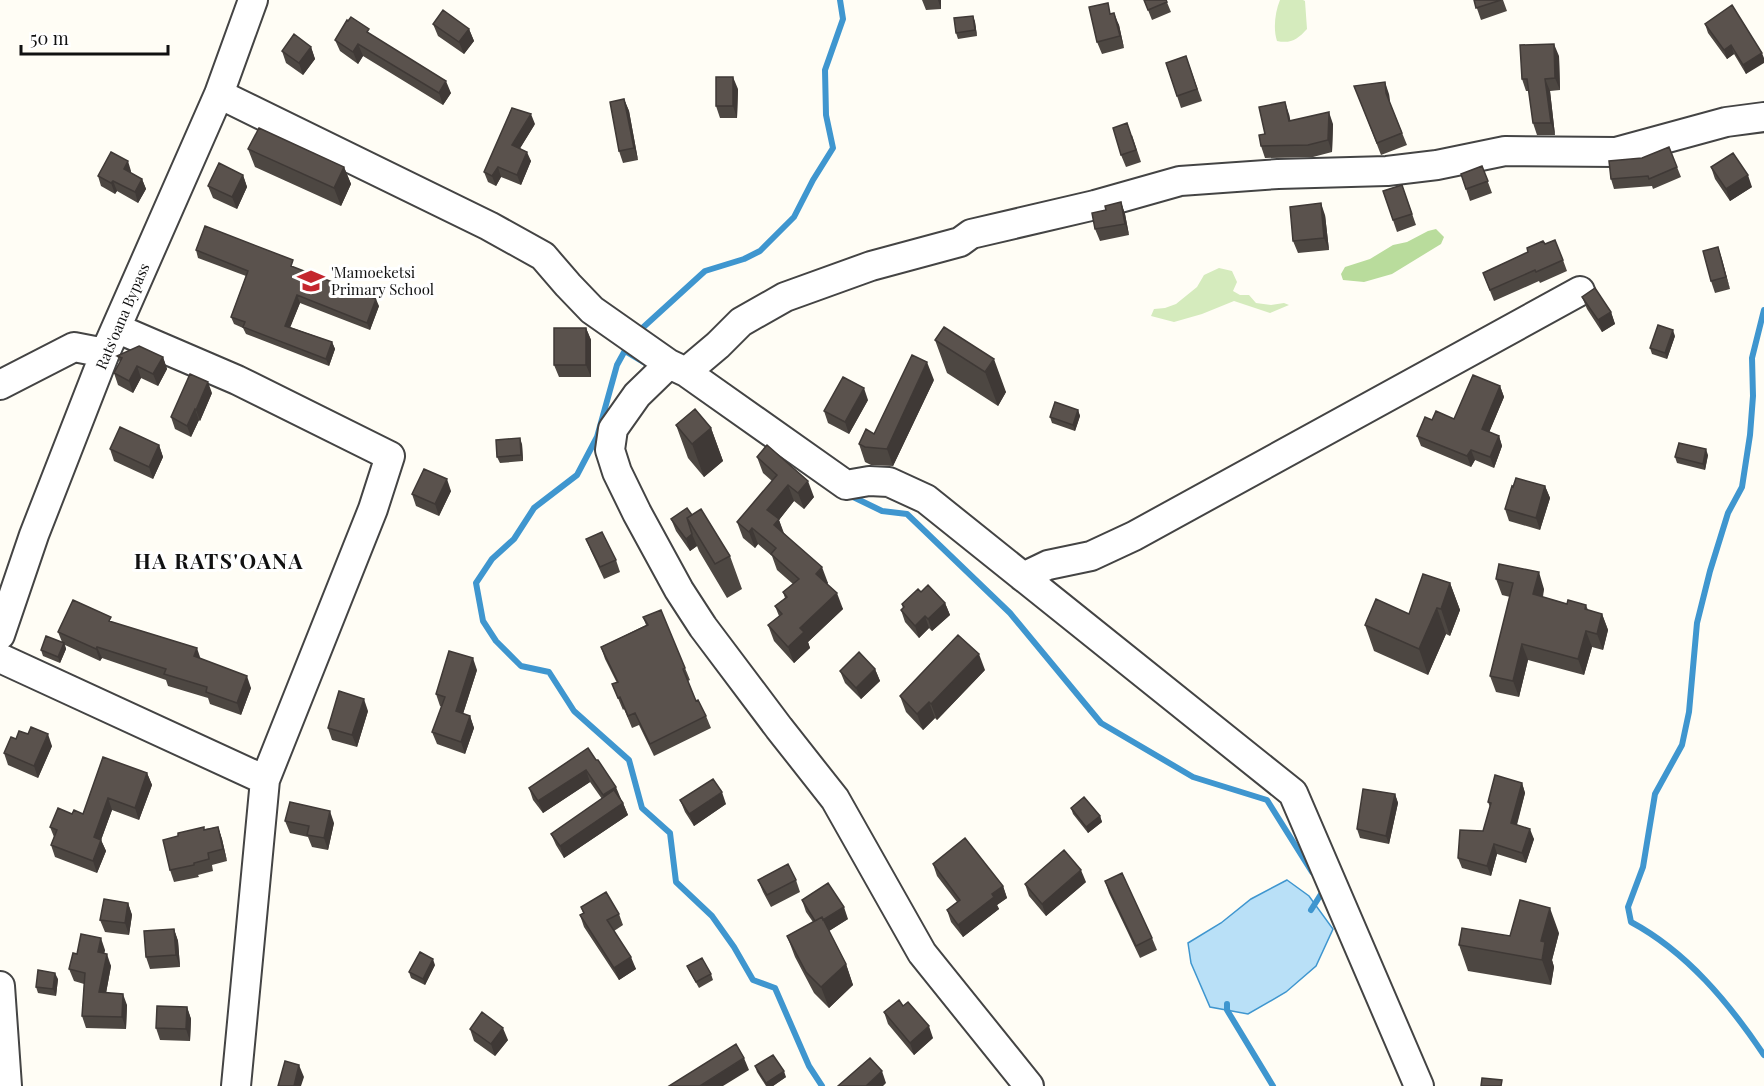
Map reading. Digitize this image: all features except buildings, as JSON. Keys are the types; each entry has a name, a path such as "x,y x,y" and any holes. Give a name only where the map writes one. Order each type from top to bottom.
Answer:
{"street":[{"name":"Rats'oana Bypass","path":"0,635 34,535 111,341 219,94 253,0"},
{"path":"219,94 489,225 543,256 592,310 846,485 869,481 889,482 926,500 1293,793 1419,1086"},
{"path":"1029,1086 922,953 835,798 778,728 703,627 679,590 637,513 617,472 610,450 613,429 637,395 677,368 718,345 741,322 786,297 871,266 960,242 971,234 1095,206 1180,181 1278,174 1387,171 1437,165 1505,151 1616,152 1726,122 1764,117"},
{"path":"1023,577 1048,565 1091,556 1134,536 1580,291"},
{"path":"0,385 74,346 111,341 237,380 390,456 373,509 265,780 236,1086"},
{"path":"0,658 265,780"},
{"path":"0,987 7,1086"}],"green space":[{"path":"1280,0 1305,1 1307,29 1290,41 1277,41 1275,20"},
{"path":"1436,229 1444,237 1441,244 1392,274 1364,282 1343,280 1341,274 1345,267 1370,259 1393,245 1407,242"},
{"path":"1219,268 1232,271 1237,282 1233,291 1240,295 1249,295 1256,303 1289,305 1270,313 1234,301 1174,322 1151,316 1154,309 1176,304 1197,287 1204,275"}],"water":[{"path":"1287,880 1309,896 1333,929 1316,966 1286,992 1248,1014 1210,1007 1191,963 1188,943 1221,923 1251,899"}],"waterway":[{"path":"638,332 705,271 744,259 760,251 794,217 833,148 826,115 825,70 843,19 840,0"},
{"path":"1764,310 1752,358 1753,396 1750,435 1742,487 1728,513 1697,623 1689,712 1682,745 1655,794 1643,867 1628,907 1631,922 1670,948 1705,980 1764,1055"},
{"path":"628,345 617,365 597,437 577,475 534,508 514,539 492,559 476,583 483,621 496,641 521,666 549,672 574,711 629,760 642,808 670,833 676,882 712,916 734,947 753,980 775,988 809,1066 822,1086"},
{"path":"625,351 645,363"},
{"path":"849,495 882,511 907,514 1010,613 1101,723 1193,777 1267,800 1312,872"},
{"path":"1311,910 1323,891 1322,888"},
{"path":"1227,1004 1227,1010 1273,1086"}],"place":[{"name":"'Mamoeketsi Primary School","path":"311,281"}],"district":[{"name":"HA RATS'OANA","path":"219,560"}]}
